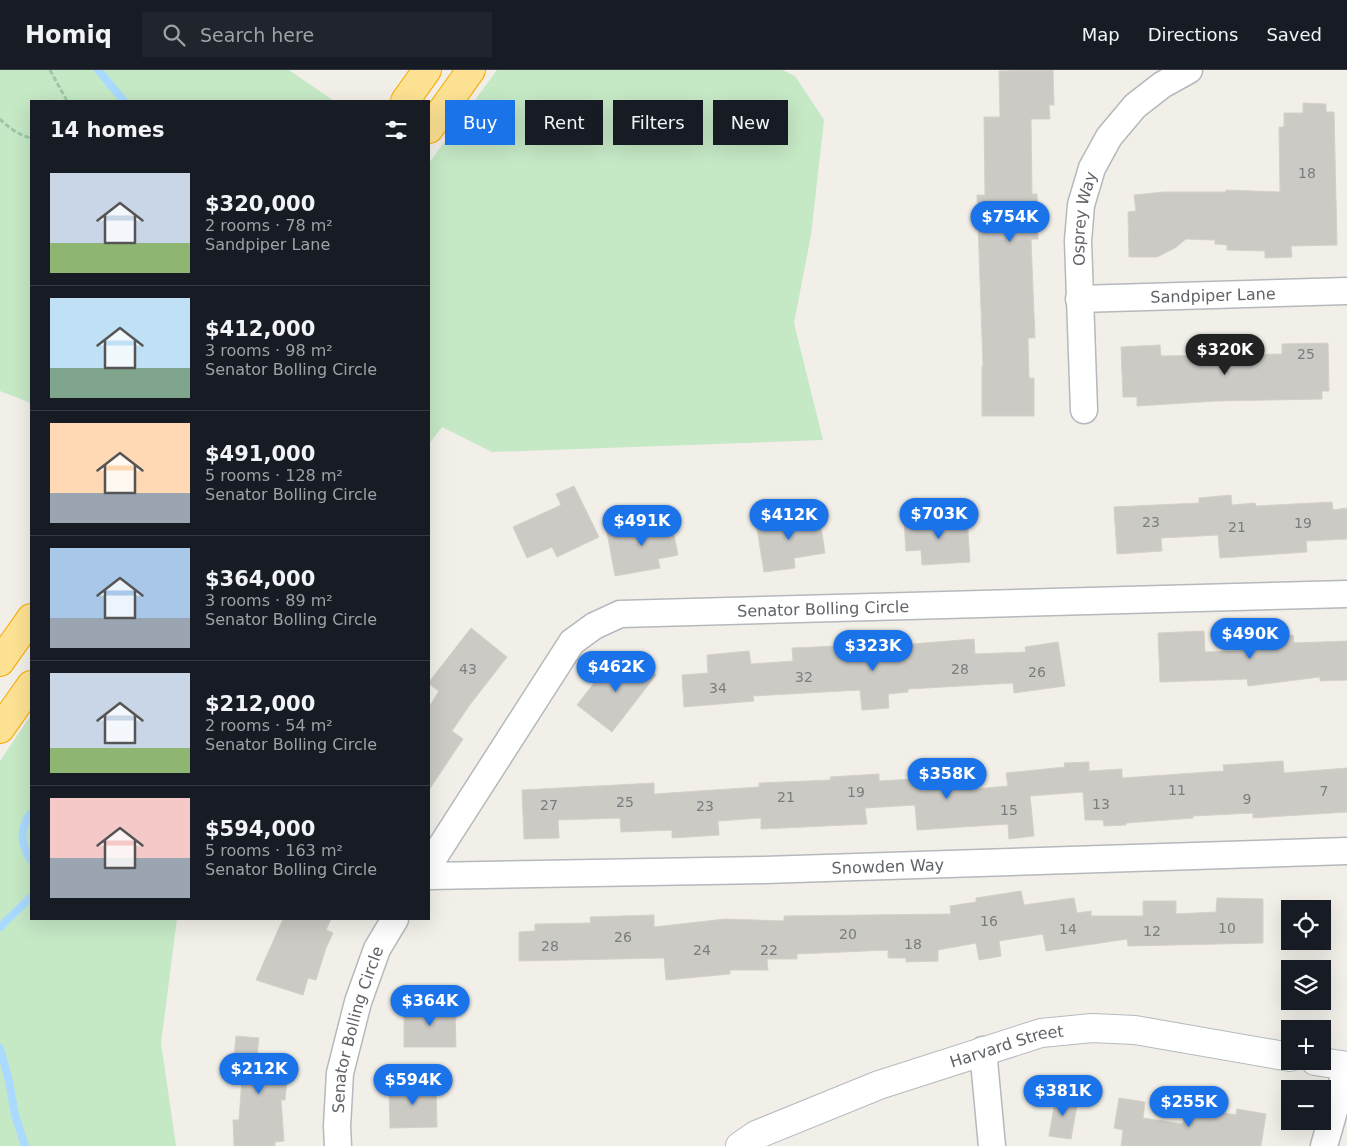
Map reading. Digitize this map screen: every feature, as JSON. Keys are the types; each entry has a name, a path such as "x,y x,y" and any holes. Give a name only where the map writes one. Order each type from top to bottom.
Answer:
{"highway":[{"path":"406,100 427,70"},
{"path":"430,128 471,70"},
{"path":"0,662 30,619"},
{"path":"0,729 30,686"}],"main road":[{"name":"Harvard Street","path":"740,1146 756,1135 879,1085 983,1050 1041,1033 1092,1028 1135,1030 1281,1055"},
{"path":"1331,1064 1347,1066"}],"street":[{"name":"Osprey Way","path":"1084,410 1078,241 1081,205 1092,168 1109,137 1135,106 1162,85 1189,70"},
{"name":"Sandpiper Lane","path":"1079,299 1347,291"},
{"name":"Senator Bolling Circle","path":"430,863 572,642 594,626 620,614 1347,594"},
{"name":"Snowden Way","path":"430,876 764,870 1347,851"},
{"name":"Senator Bolling Circle","path":"338,1146 337,1126 340,1073 356,1011 378,949 394,920"},
{"path":"983,1050 992,1146"},
{"path":"1324,1146 1347,1066"}],"path":[{"path":"50,70 67,100"},
{"path":"0,119 4,124 30,138"}],"green space":[{"path":"0,70 289,70 333,100 30,100 30,403 0,391"},
{"path":"497,70 782,70 795,76 824,120 811,235 794,323 823,440 492,452 442,427 430,443 430,162 445,141 445,145 515,145 515,100 475,100"},
{"path":"30,716 30,920 177,920 161,1043 176,1146 0,1146 0,761"}],"building":[{"path":"1053,70 1054,105 1049,105 1050,119 1031,119 1032,194 1037,194 1038,239 1031,239 1035,338 1028,338 1029,378 1034,378 1034,416 982,416 983,366 977,195 985,195 984,117 1000,117 999,71"},
{"path":"1303,103 1326,104 1326,112 1334,112 1337,245 1291,246 1292,257 1265,258 1265,251 1227,250 1227,245 1215,244 1215,240 1186,239 1175,248 1157,257 1129,257 1128,212 1136,211 1134,195 1164,192 1226,192 1226,190 1280,192 1279,127 1284,127 1284,113 1303,113"},
{"path":"1328,343 1329,391 1322,391 1322,399 1217,401 1137,406 1137,397 1123,397 1121,347 1160,345 1161,356 1282,354 1282,344"},
{"path":"574,486 599,537 557,557 552,547 527,558 513,527 561,505 556,494"},
{"path":"1231,495 1232,505 1255,503 1256,506 1332,502 1333,510 1347,508 1347,539 1306,541 1307,552 1220,558 1218,535 1161,538 1162,551 1117,554 1114,507 1199,503 1199,498"},
{"path":"819,514 825,553 794,558 795,568 764,572 756,523"},
{"path":"967,516 970,562 922,565 921,550 906,551 904,521"},
{"path":"671,520 678,555 658,559 660,568 615,576 607,532"},
{"path":"471,628 507,657 452,731 463,739 430,788 430,705 439,691 430,685 430,681"},
{"path":"1204,631 1205,652 1263,650 1261,639 1293,635 1294,643 1347,641 1347,680 1320,681 1320,677 1248,686 1247,679 1160,682 1158,633"},
{"path":"974,639 975,654 1026,652 1025,647 1058,642 1065,686 1014,693 1013,683 908,689 908,692 888,694 889,708 862,710 860,690 753,696 754,701 684,707 682,675 708,673 707,655 749,651 751,664 793,661 792,648 838,646 839,650"},
{"path":"630,655 656,675 612,732 577,705 604,670 613,677"},
{"path":"1283,761 1284,773 1347,768 1347,812 1253,818 1253,813 1193,816 1193,818 1104,826 1103,820 1085,820 1083,792 1030,796 1034,836 1009,839 1008,824 917,830 915,805 865,808 867,824 761,829 761,818 718,821 719,835 672,838 672,830 621,832 620,818 558,820 559,838 524,839 522,790 654,783 654,794 759,787 759,783 831,780 830,777 879,774 879,781 964,776 965,790 1008,786 1006,773 1065,767 1064,763 1089,762 1089,771 1122,769 1122,778 1224,771 1223,765"},
{"path":"1021,891 1024,905 1074,898 1077,913 1091,911 1091,916 1143,916 1143,901 1176,901 1176,914 1216,912 1217,898 1263,899 1263,943 1128,946 1127,939 1046,951 1043,934 999,941 1001,956 979,960 976,943 938,950 938,961 906,962 906,958 888,958 888,950 797,954 797,959 767,959 768,970 730,970 730,974 666,980 664,958 519,961 519,932 535,931 535,924 591,923 590,917 654,915 654,927 725,919 784,921 784,916 951,914 950,906 976,902 976,898"},
{"path":"283,920 331,920 326,930 333,933 316,980 308,978 303,995 256,980"},
{"path":"404,1007 455,1007 456,1047 404,1047"},
{"path":"236,1036 259,1038 257,1056 289,1059 285,1100 281,1100 284,1141 275,1142 275,1146 234,1146 233,1120 239,1120 242,1079 232,1078"},
{"path":"436,1085 437,1127 390,1128 389,1086"},
{"path":"1056,1095 1078,1099 1071,1139 1049,1136"},
{"path":"1119,1098 1145,1102 1143,1118 1183,1124 1186,1106 1236,1115 1237,1109 1266,1114 1261,1146 1121,1146 1123,1130 1114,1128"}],"waterway":[{"path":"98,70 123,100"},
{"path":"30,814 24,825 22,836 30,858"},
{"path":"0,927 30,898"},
{"path":"0,1048 9,1081 15,1115 25,1146"}]}
